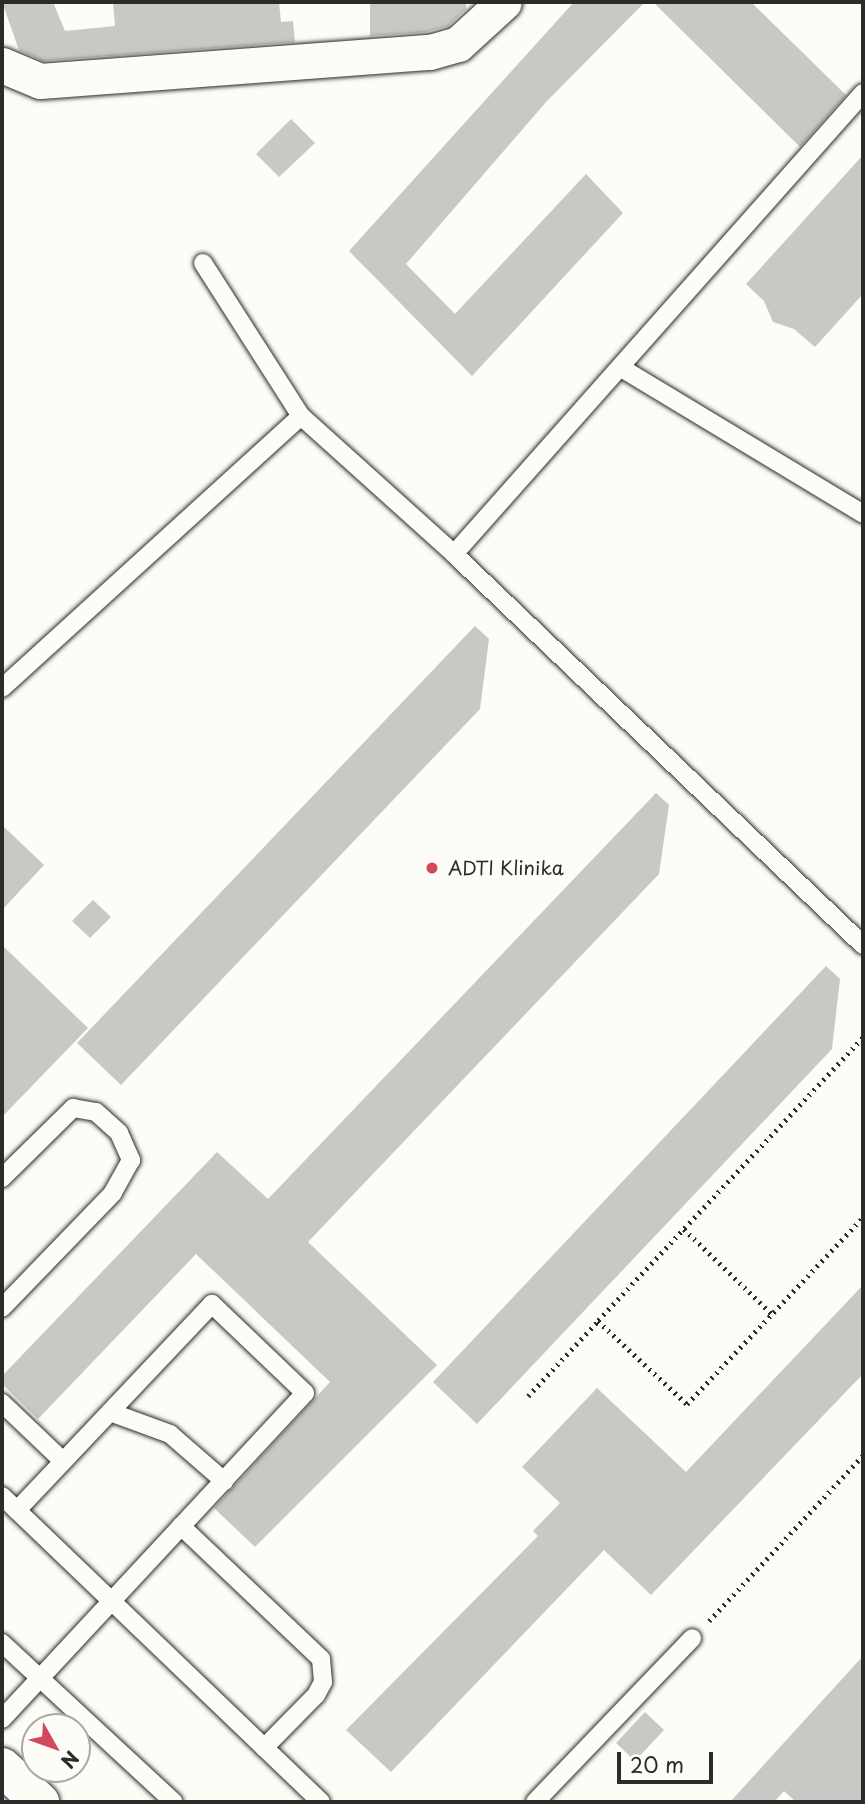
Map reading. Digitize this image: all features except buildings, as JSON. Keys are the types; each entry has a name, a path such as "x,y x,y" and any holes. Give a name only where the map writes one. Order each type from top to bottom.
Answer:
{"main road":[{"path":"2,1767 40,1802"}],"street":[{"path":"2,65 40,81 430,52 458,44 504,2"}],"lane":[{"path":"454,554 623,369 863,93"},
{"path":"203,263 301,416 454,554 863,945"},
{"path":"623,369 863,514"},
{"path":"2,688 301,416"},
{"path":"2,1178 74,1108 96,1112 119,1133 131,1160 113,1193 4,1301"},
{"path":"2,1719 305,1393 212,1304 17,1510"},
{"path":"2,1403 63,1461"},
{"path":"110,1412 170,1434 224,1481"},
{"path":"2,1496 321,1802"},
{"path":"181,1526 320,1660 323,1682 316,1695 264,1748"},
{"path":"535,1802 692,1638"},
{"path":"2,1643 174,1802"}],"path":[{"path":"528,1396 863,1038"},
{"path":"598,1321 687,1404 863,1217"},
{"path":"684,1229 772,1314"},
{"path":"692,1638 863,1455"}],"place":[{"name":"ADTI Klinika","path":"432,868"}]}
